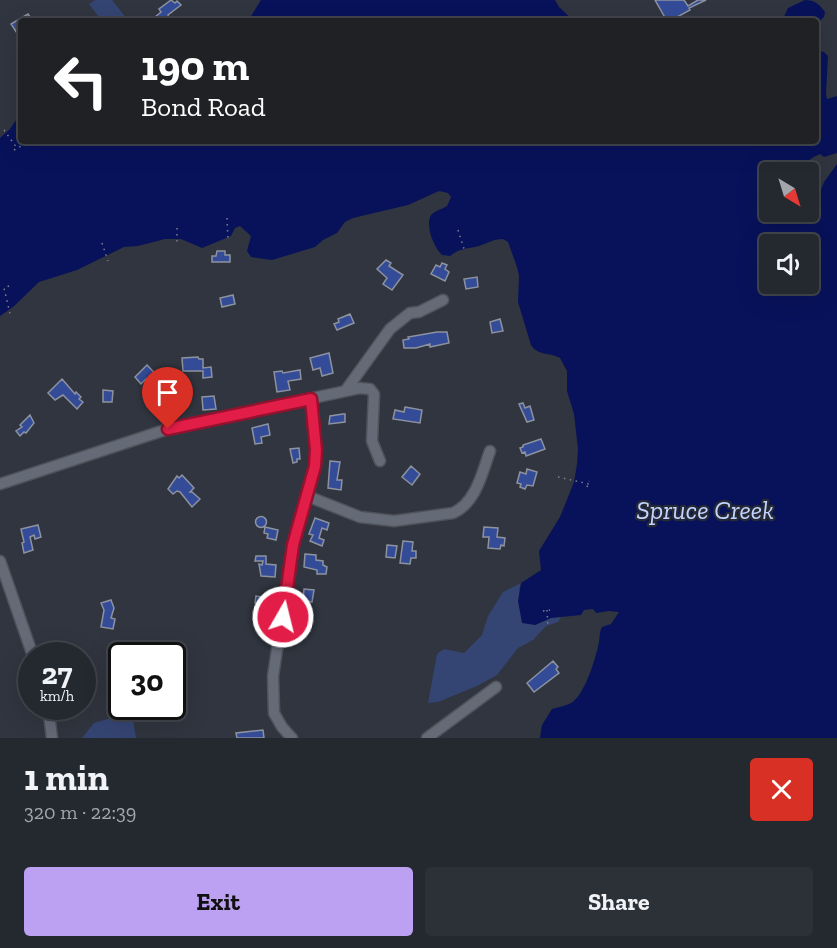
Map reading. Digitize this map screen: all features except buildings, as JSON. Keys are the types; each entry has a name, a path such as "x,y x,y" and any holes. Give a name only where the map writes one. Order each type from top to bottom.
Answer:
{"street":[{"path":"346,390 390,329 410,313 419,312 443,300"},
{"path":"0,484 168,429 346,390 367,388 374,394 372,441 380,461"},
{"path":"292,738 282,727 274,712 273,676 293,545 314,473 316,450 311,399"},
{"path":"307,496 360,517 394,521 453,513 461,510 470,500 490,451"},
{"path":"0,561 28,642"},
{"path":"427,738 491,688"},
{"path":"50,720 52,738"}],"path":[{"path":"4,130 16,149 21,146"},
{"path":"227,218 228,241"},
{"path":"177,228 177,243"},
{"path":"458,230 465,252"},
{"path":"102,243 108,261"},
{"path":"9,286 4,288 11,318"},
{"path":"558,477 589,483 588,487"},
{"path":"548,628 545,611 550,610"}],"shaded area":[{"path":"95,0 112,0 126,18 100,18 89,4"},
{"path":"521,583 519,590 535,625 551,618 561,617 558,622 546,626 533,640 518,648 497,675 438,702 428,703 437,654 444,649 464,653 482,635 488,616 503,592"},
{"path":"108,719 133,720 136,738 82,738 94,723"}],"water":[{"path":"261,0 555,0 571,18 250,18"},
{"path":"805,0 819,5 825,12 824,17 819,21 819,18 783,18 788,8"},
{"name":"Spruce Creek","path":"819,51 824,52 828,56 827,99 837,96 837,153 824,157 820,154 807,162 759,162 759,222 819,222 819,194 824,182 837,164 837,738 540,738 542,725 552,709 571,703 581,692 593,666 602,627 611,624 619,612 596,613 593,609 584,610 581,615 551,618 535,625 522,623 518,601 521,583 541,570 539,551 560,517 574,482 578,449 574,414 567,391 567,371 560,358 540,352 531,345 518,302 517,267 508,242 503,239 496,240 460,250 450,256 439,252 432,237 429,221 433,213 447,206 451,197 448,193 439,191 408,205 353,218 345,222 337,233 315,247 272,260 251,257 247,251 251,236 240,226 235,228 231,236 202,248 181,239 165,239 124,247 77,270 39,282 0,316 0,138 18,117 18,144 819,144"}],"route":[{"path":"168,429 311,399 314,416 315,466 293,545 283,617"}]}
